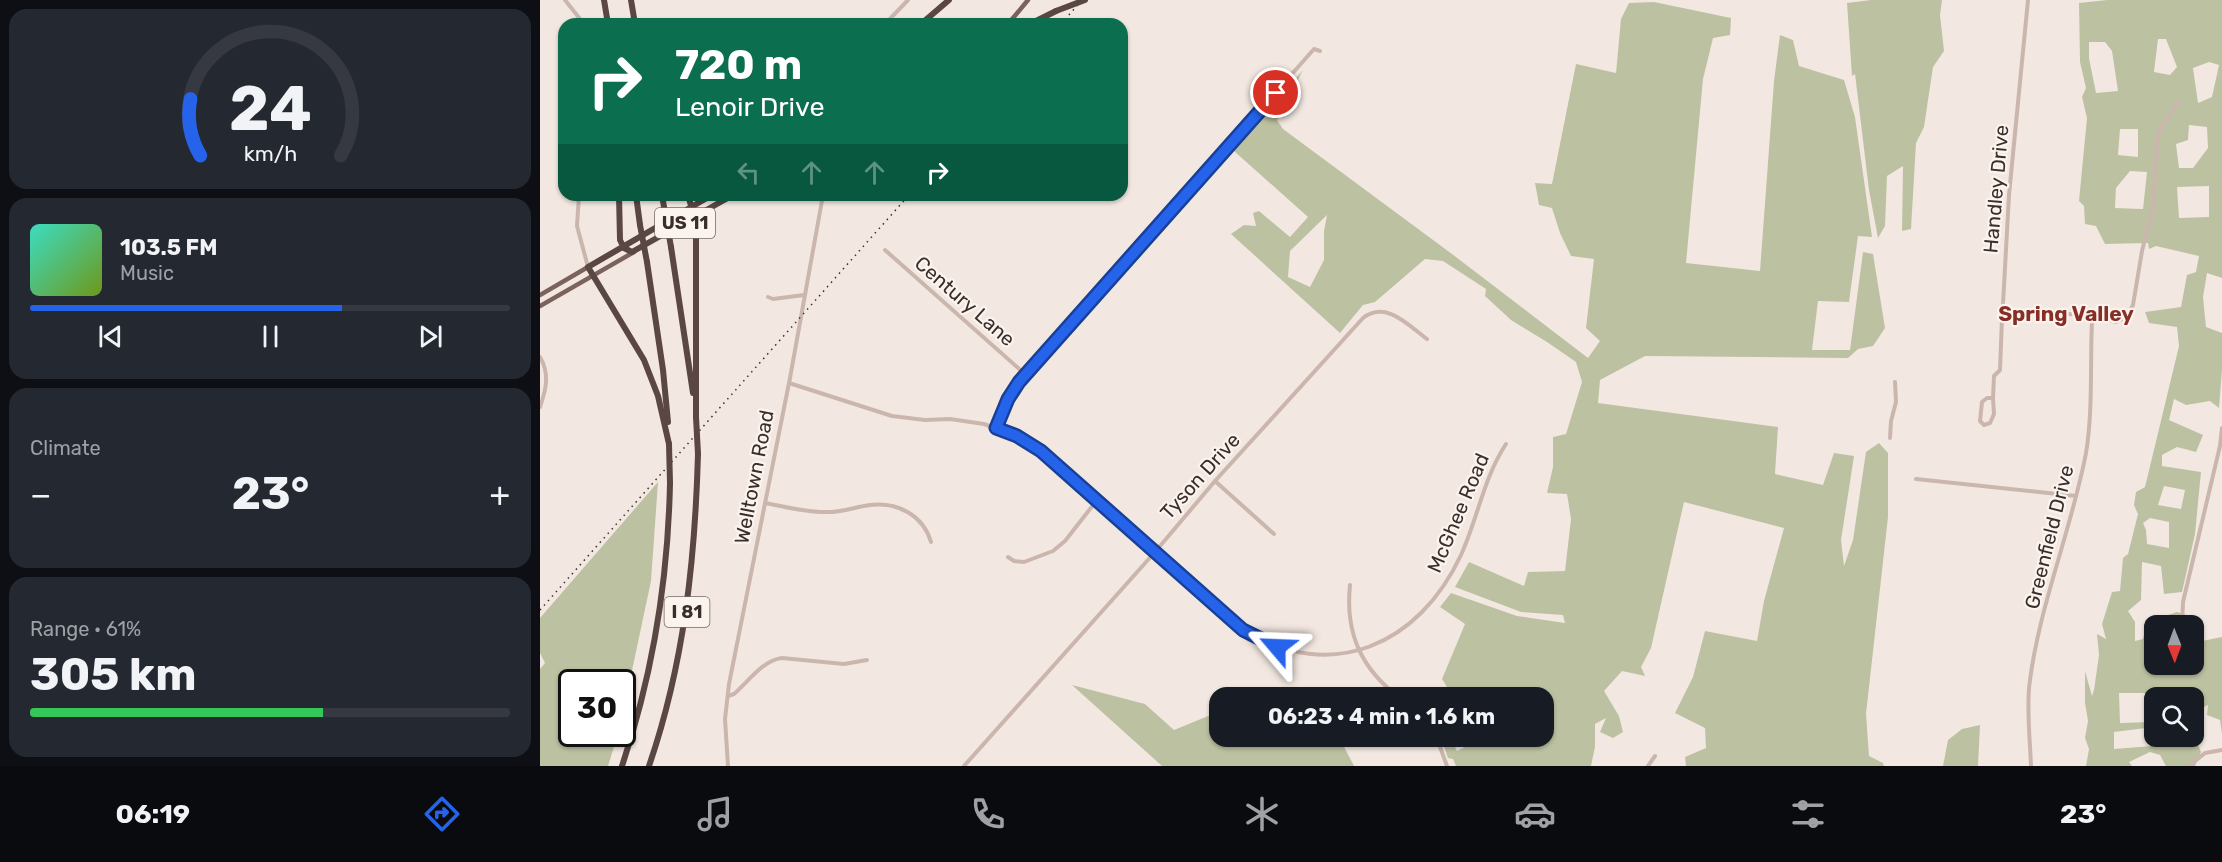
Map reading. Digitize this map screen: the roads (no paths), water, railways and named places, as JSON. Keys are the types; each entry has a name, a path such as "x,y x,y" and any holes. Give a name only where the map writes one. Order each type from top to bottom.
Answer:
{"highway":[{"path":"604,0 607,18"},
{"path":"631,0 634,18"},
{"path":"1042,18 1086,0"},
{"path":"928,18 947,1"},
{"path":"619,201 620,240 623,247 629,251 636,251"},
{"name":"I 81","path":"622,766 644,695 661,606 668,549 670,483 663,370 637,201"},
{"name":"I 81","path":"649,766 673,685 688,605 696,526 698,454 696,417 663,201"},
{"path":"690,201 695,217 696,234 696,417"},
{"name":"US 11","path":"588,267 702,201"},
{"name":"US 11","path":"636,251 722,201"},
{"path":"696,234 702,219 724,201"},
{"path":"610,254 617,244 620,224"},
{"path":"588,267 647,366 658,396 669,444"}],"main road":[{"path":"1013,18 1028,0"},
{"name":"US 11","path":"540,306 636,251"},
{"name":"US 11","path":"540,294 588,267"}],"street":[{"path":"565,0 579,18"},
{"path":"891,18 908,0"},
{"name":"Handley Drive","path":"1993,398 1984,399 1982,402 1980,421 1984,425 1989,424 1993,418 1994,376 2000,370 2002,318 2006,309 2003,304 2009,195 2028,0"},
{"path":"996,428 1008,399 1026,375 1314,49 1320,51"},
{"path":"2006,309 2012,312 2098,316 2118,322 2127,317 2132,310 2142,251 2153,207 2157,140 2164,123 2179,102"},
{"path":"578,201 578,225 588,267"},
{"name":"Welltown Road","path":"728,766 724,719 822,201"},
{"name":"Century Lane","path":"885,250 1026,375"},
{"path":"768,297 773,299 804,295"},
{"name":"Tyson Drive","path":"964,766 1349,330 1367,314 1378,310 1390,313 1427,339"},
{"name":"Greenfield Drive","path":"2031,766 2028,707 2031,677 2049,596 2076,496 2087,441 2092,321 2087,315"},
{"path":"540,357 545,369 546,382 540,406"},
{"path":"1890,438 1891,421 1896,402 1895,382"},
{"name":"McGhee Road","path":"789,383 892,416 925,420 950,419 996,428 1017,436 1034,446 1097,500 1243,630 1266,643 1312,655 1359,651 1381,643 1408,626 1422,613 1442,588 1461,554 1494,463 1506,444"},
{"path":"2182,615 2183,602 2222,439 2222,428"},
{"path":"1916,479 2076,496"},
{"path":"1215,481 1274,534"},
{"path":"1008,557 1014,561 1024,562 1053,551 1065,541 1097,500"},
{"path":"765,503 822,512 874,505 893,507 918,517 927,529 931,542"},
{"path":"1350,585 1349,613 1359,651 1375,676 1388,687"},
{"path":"728,696 734,694 775,659 844,664 867,660"},
{"path":"1440,747 1447,766"},
{"path":"2189,766 2205,753 2222,750"},
{"path":"1648,766 1654,756"}],"railway":[{"path":"1066,18 1082,0"},
{"path":"540,610 904,201"}],"district":[{"name":"Spring Valley","path":"2066,313"}]}
